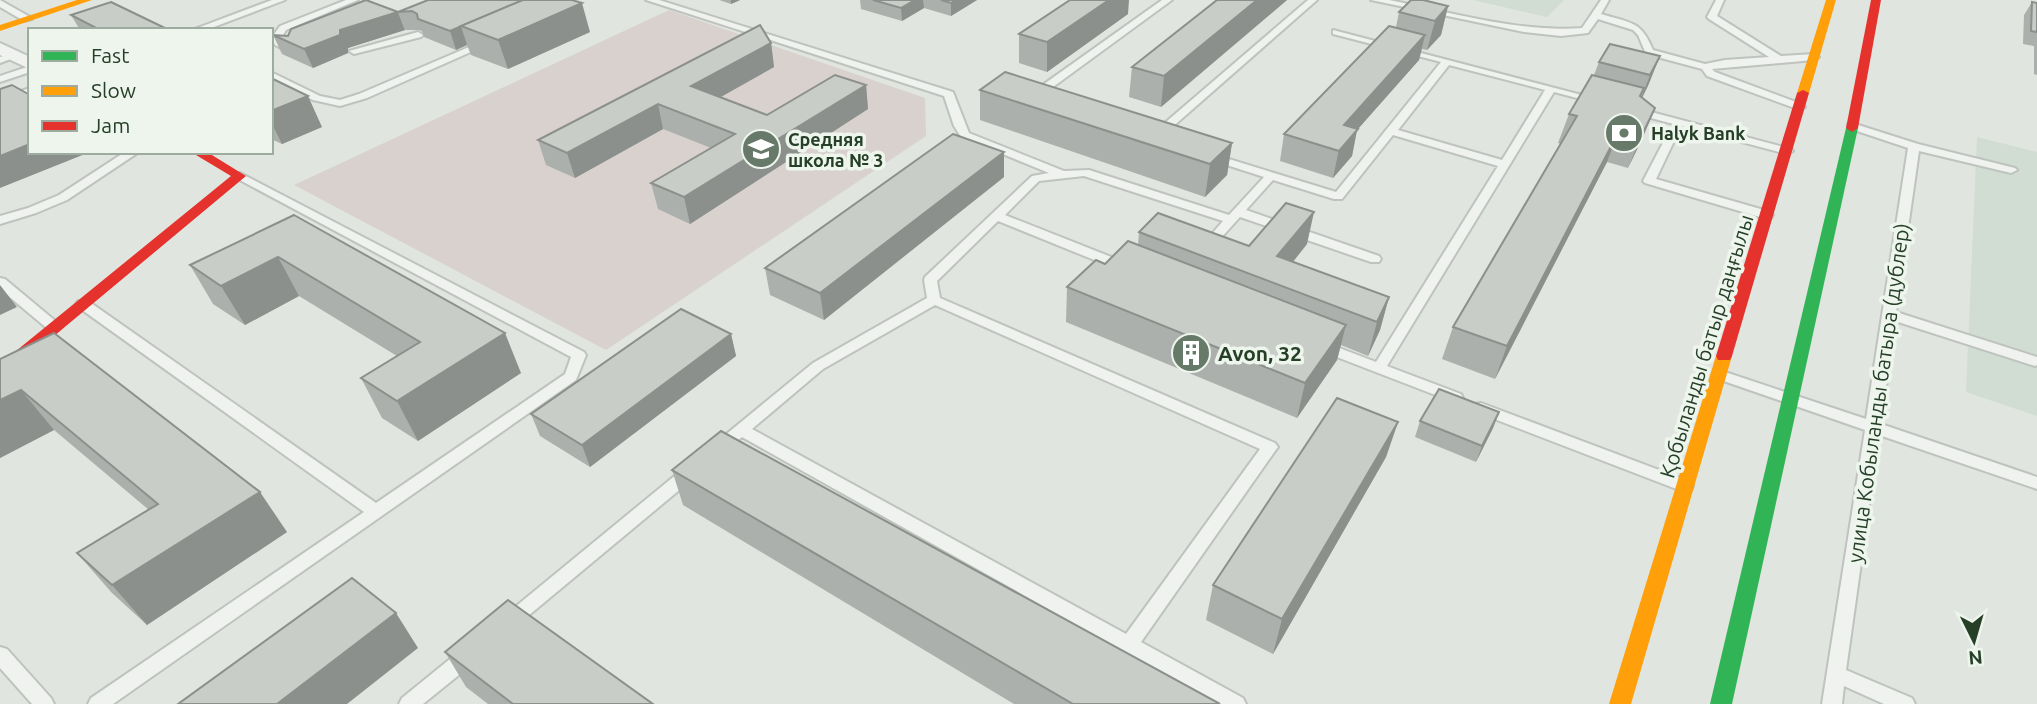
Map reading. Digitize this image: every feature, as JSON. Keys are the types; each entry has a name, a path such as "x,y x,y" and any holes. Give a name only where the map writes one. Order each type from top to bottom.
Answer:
{"street":[{"path":"0,28 87,0"},
{"name":"Қобыланды батыр даңғылы","path":"1620,704 1831,0"},
{"path":"1721,704 1852,126 1876,0"},
{"path":"0,372 240,176 201,154"}],"lane":[{"path":"203,28 281,0"},
{"path":"294,50 280,45 277,37 283,28 354,0"},
{"path":"650,0 949,94 959,126 965,135 1063,175"},
{"path":"1043,103 1030,99 1168,0"},
{"path":"1153,138 1313,0"},
{"path":"1375,0 1524,29 1561,33 1586,30 1605,0"},
{"path":"1720,0 1712,17 1779,59"},
{"path":"0,3 26,19"},
{"path":"1596,15 1636,28 1642,34 1649,52 1705,67 1725,63 1814,57"},
{"path":"1336,32 1605,103"},
{"path":"354,51 418,35"},
{"path":"273,76 317,98 340,103 363,96 500,37"},
{"path":"0,79 15,59"},
{"path":"1206,155 1338,197 1447,61"},
{"path":"1705,67 1711,74 1800,107"},
{"path":"1379,368 1551,89"},
{"path":"0,102 28,92"},
{"path":"1618,106 1787,151"},
{"path":"1852,126 1914,146 2011,170"},
{"path":"1390,131 1504,164"},
{"path":"1141,134 1167,142"},
{"path":"1671,137 1649,181 1768,215"},
{"name":"улица Кобыланды батыра (дублер)","path":"1832,704 1914,146"},
{"path":"0,220 31,213 81,187 130,154"},
{"path":"934,300 930,280 1036,178 1085,172 1375,259"},
{"path":"97,704 571,376 579,355 240,176"},
{"path":"1216,236 1271,176"},
{"path":"997,216 1132,270"},
{"path":"0,282 54,327"},
{"path":"410,704 818,366 934,300"},
{"path":"934,300 1270,447 1129,645"},
{"path":"83,304 376,512"},
{"path":"1889,314 2035,361"},
{"path":"1301,338 1686,486"},
{"path":"1720,374 2037,483"},
{"path":"741,430 1236,704"},
{"path":"0,655 44,704"},
{"path":"1836,674 1905,704"}],"shaded area":[{"path":"1473,0 1564,0 1547,17"},
{"path":"669,10 925,98 926,136 606,350 294,185"},
{"path":"1977,137 2037,152 2037,416 1966,392"}],"building":[{"path":"366,0 398,12 340,30 340,35 304,49 273,35 288,36 291,29"},
{"path":"428,0 523,0 450,31 418,19 417,14 412,11 398,12"},
{"path":"523,0 572,0 582,3 498,40 461,26"},
{"path":"873,0 915,0 901,8"},
{"path":"1070,0 1109,0 1047,42 1019,34"},
{"path":"1217,0 1257,0 1164,76 1132,67"},
{"path":"1411,0 1448,6 1435,21 1399,12"},
{"path":"111,2 165,28 96,28 71,15"},
{"path":"2032,2 2037,3 2037,32 2031,31"},
{"path":"760,25 771,43 691,86 767,115 835,75 866,85 684,197 651,183 735,134 658,104 567,153 538,140"},
{"path":"1389,26 1425,35 1344,125 1358,129 1339,151 1284,134"},
{"path":"1610,44 1660,56 1650,75 1599,62"},
{"path":"1005,72 1232,143 1210,164 980,90"},
{"path":"1592,75 1644,88 1640,96 1655,108 1640,139 1618,133 1507,346 1453,327 1577,116 1569,114"},
{"path":"273,79 308,96 273,110"},
{"path":"12,85 28,94 28,145 0,156 0,89"},
{"path":"953,134 1004,152 820,293 765,268"},
{"path":"1286,203 1314,212 1277,256 1389,297 1377,322 1139,232 1158,213 1249,246"},
{"path":"294,215 505,333 397,401 361,378 420,342 278,257 221,286 190,265"},
{"path":"1128,241 1346,325 1305,383 1067,287 1096,260 1105,264"},
{"path":"681,309 731,334 582,445 531,414"},
{"path":"54,333 260,492 112,585 77,553 158,504 21,390 0,400 0,359"},
{"path":"1439,389 1499,412 1482,446 1420,421"},
{"path":"1337,398 1398,422 1282,619 1213,585"},
{"path":"721,431 1220,704 1073,704 672,470"},
{"path":"352,578 396,613 277,704 178,704"},
{"path":"508,600 653,704 513,704 445,652"}],"traffic: fast":[{"path":"1721,704 1852,128"}],"traffic: slow":[{"path":"0,28 87,0"},
{"path":"1803,93 1831,0"},
{"path":"1620,704 1724,356"}],"traffic: jam":[{"path":"1852,128 1876,0"},
{"path":"1724,356 1803,93"},
{"path":"0,372 240,176 201,154"}],"place":[{"name":"Halyk Bank","path":"1624,133"},
{"name":"Средняя школа № 3","path":"761,149"},
{"name":"Avon, 32","path":"1191,353"}]}
